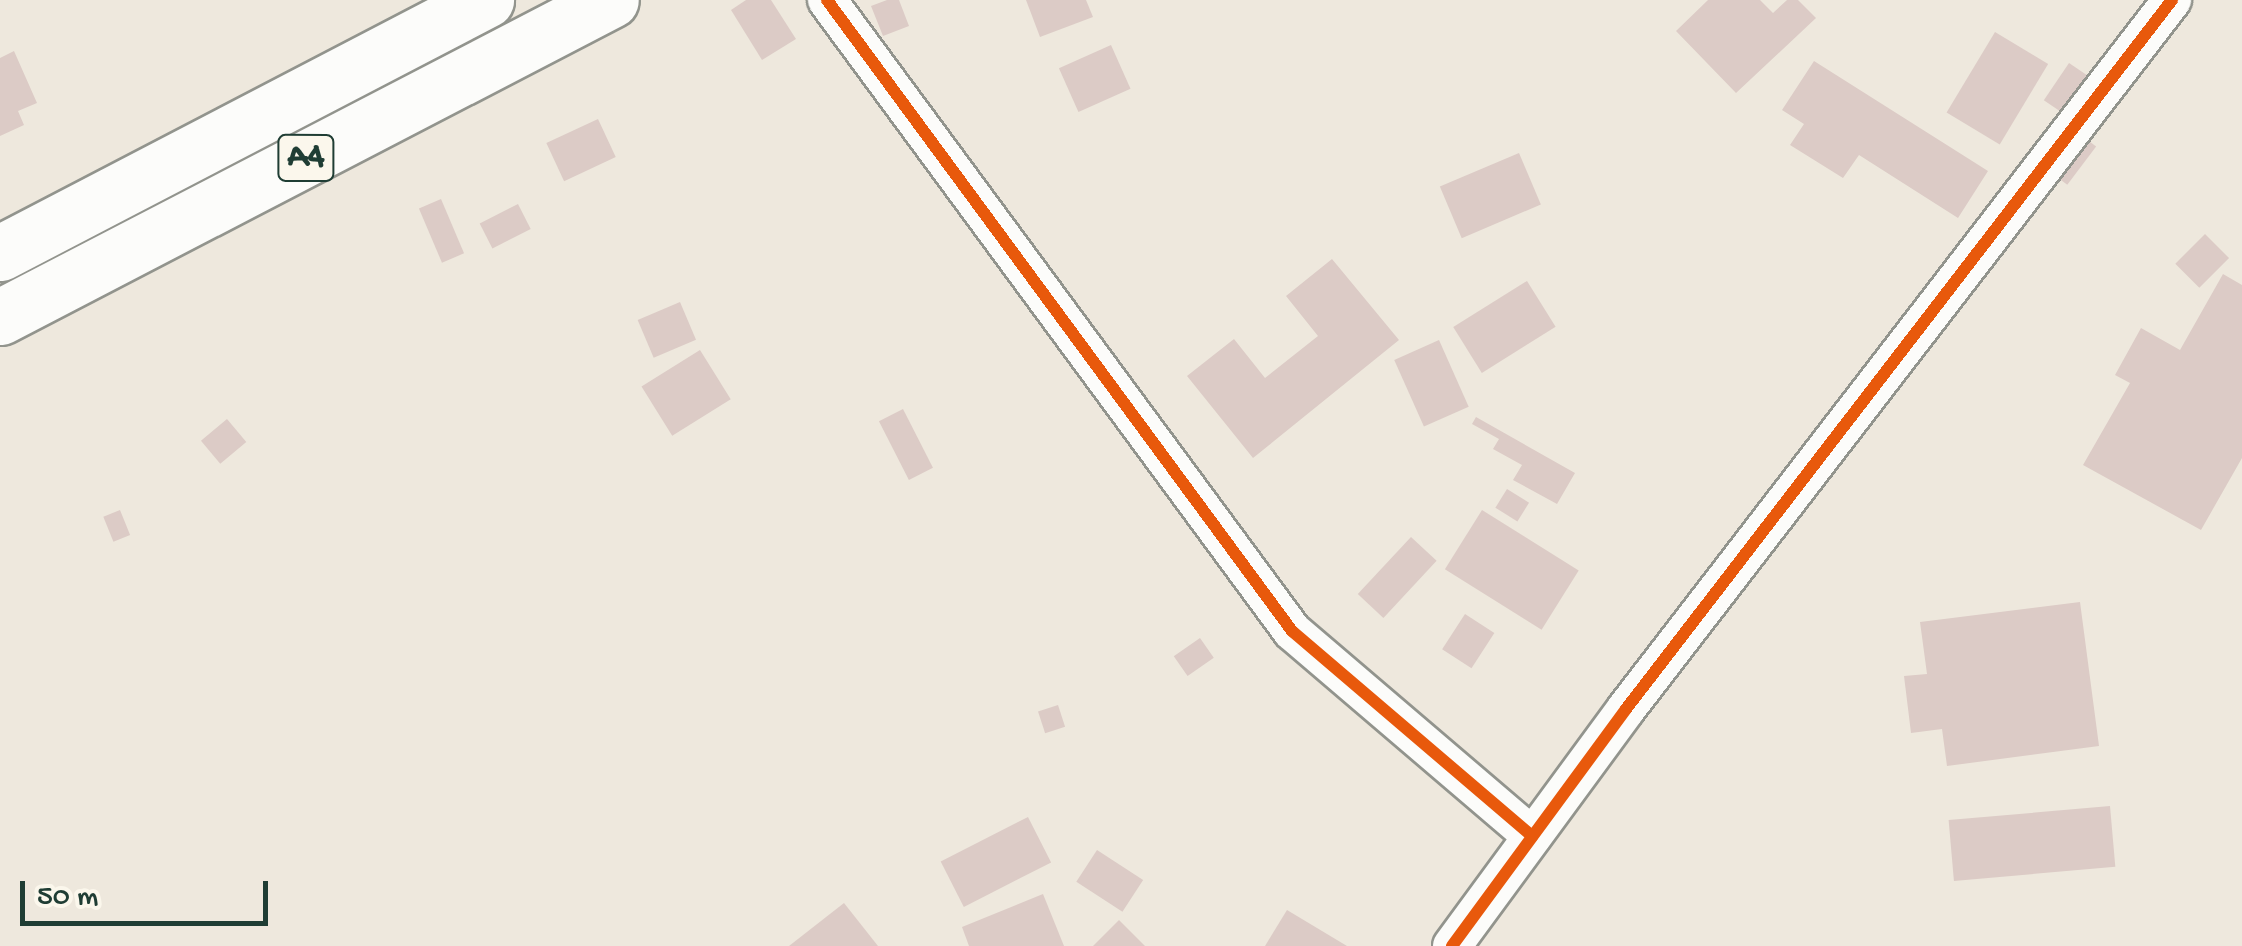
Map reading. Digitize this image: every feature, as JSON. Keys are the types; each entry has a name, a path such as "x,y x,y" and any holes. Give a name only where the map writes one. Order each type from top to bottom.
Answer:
{"highway":[{"name":"A4","path":"0,253 486,0"},
{"name":"A4","path":"0,317 612,0"}],"street":[{"path":"827,0 1292,632 1532,836"},
{"path":"1452,946 2172,0"}],"building":[{"path":"746,0 771,0 796,39 762,60 731,10"},
{"path":"899,0 909,26 883,36 871,6"},
{"path":"1026,0 1086,0 1093,17 1040,37"},
{"path":"1708,0 1760,0 1773,13 1787,0 1798,0 1816,18 1736,93 1676,31"},
{"path":"1995,32 2048,64 2000,145 1947,113"},
{"path":"1111,45 1131,89 1078,112 1059,68"},
{"path":"14,51 37,103 18,111 24,125 0,136 0,58"},
{"path":"1814,61 1988,171 1958,218 1859,155 1843,178 1790,145 1804,124 1782,110"},
{"path":"2069,63 2106,88 2081,125 2044,100"},
{"path":"598,119 616,157 564,181 546,143"},
{"path":"2069,126 2096,146 2067,185 2040,164"},
{"path":"1519,153 1541,205 1462,238 1440,187"},
{"path":"441,199 464,253 442,263 419,208"},
{"path":"518,204 531,229 492,248 480,224"},
{"path":"2205,234 2229,258 2199,288 2175,264"},
{"path":"1332,259 1399,340 1253,458 1187,376 1234,339 1265,378 1318,336 1286,296"},
{"path":"2223,274 2242,285 2242,458 2201,530 2083,465 2130,383 2115,375 2141,328 2180,350"},
{"path":"1527,281 1556,327 1482,373 1453,327"},
{"path":"680,302 696,340 654,358 638,320"},
{"path":"1439,340 1469,407 1424,427 1394,360"},
{"path":"700,350 731,399 672,436 641,387"},
{"path":"903,409 933,468 909,480 879,421"},
{"path":"1476,417 1575,473 1557,504 1513,480 1522,465 1493,449 1499,439 1472,424"},
{"path":"227,419 246,442 220,464 201,441"},
{"path":"1507,489 1529,503 1517,521 1495,508"},
{"path":"120,510 130,535 113,542 103,517"},
{"path":"1482,510 1579,570 1542,630 1445,569"},
{"path":"1411,537 1437,561 1383,618 1358,594"},
{"path":"2080,602 2099,746 1947,766 1942,729 1911,733 1904,676 1927,674 1920,622"},
{"path":"1465,614 1494,633 1471,668 1442,649"},
{"path":"1200,638 1214,658 1188,676 1174,656"},
{"path":"1058,705 1065,727 1045,733 1038,711"},
{"path":"2110,806 2115,867 1954,881 1949,820"},
{"path":"1028,817 1051,862 964,907 941,861"},
{"path":"1097,850 1143,880 1122,912 1076,882"},
{"path":"1043,894 1064,946 969,946 962,927"},
{"path":"844,903 878,946 789,946"},
{"path":"1287,910 1347,946 1265,946"},
{"path":"1119,920 1145,946 1093,946"}],"cycle path":[{"path":"827,0 1292,631 1532,836"},
{"path":"1452,946 1626,709 2172,0"}]}
